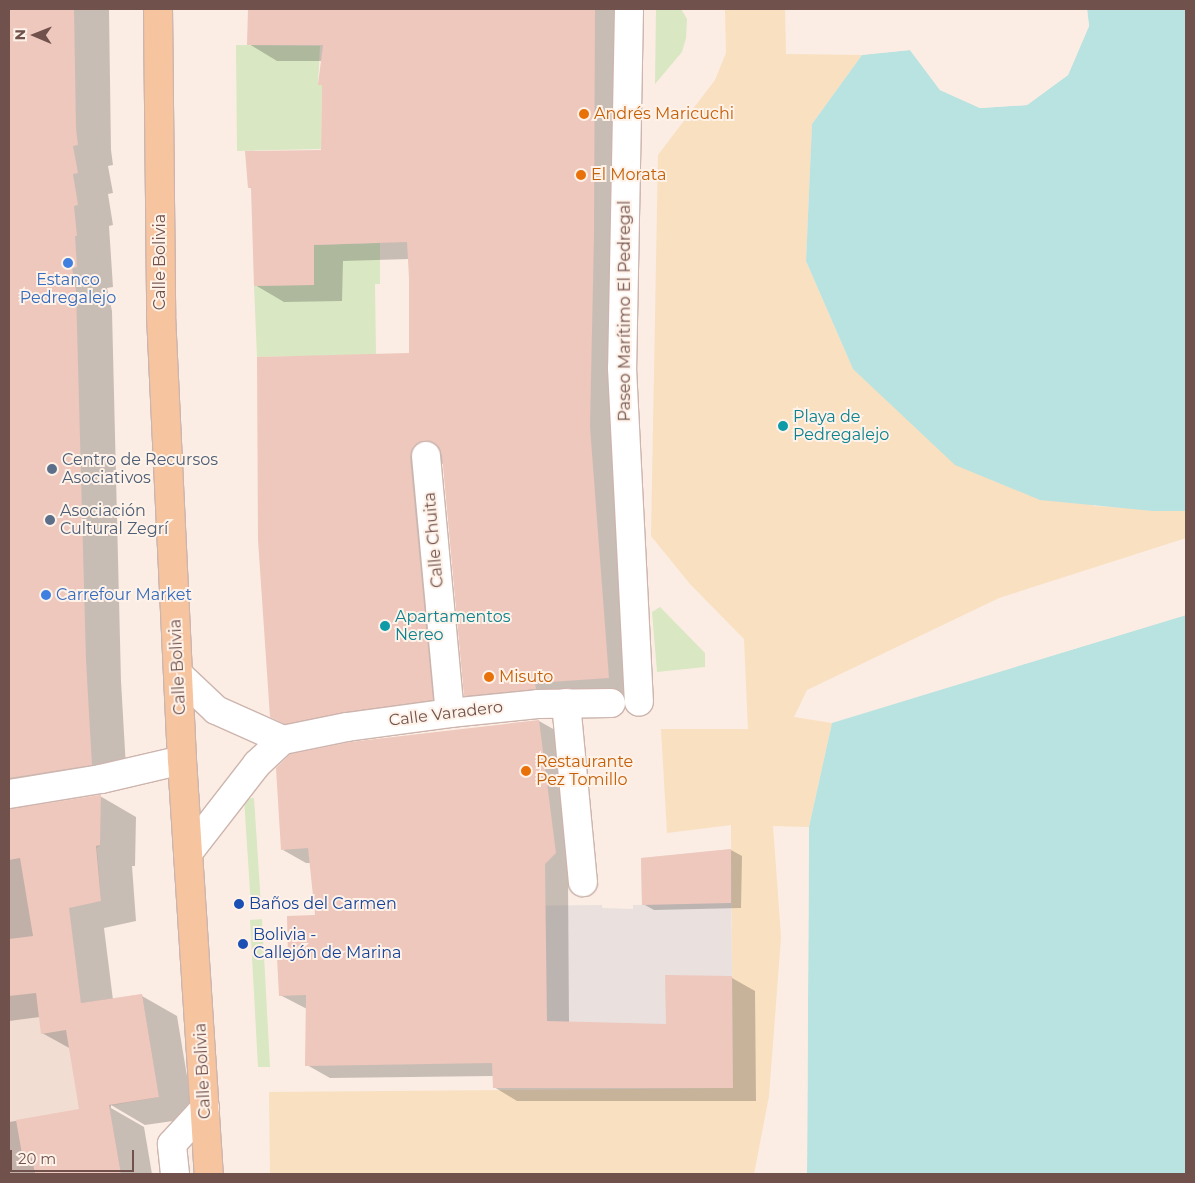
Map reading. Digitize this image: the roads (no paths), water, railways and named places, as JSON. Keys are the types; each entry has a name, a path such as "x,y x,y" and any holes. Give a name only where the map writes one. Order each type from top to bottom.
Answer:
{"main road":[{"name":"Calle Bolivia","path":"158,9 161,315 182,760 210,1174"}],"street":[{"name":"Paseo Marítimo El Pedregal","path":"629,9 622,368 639,702"},
{"name":"Calle Chuita","path":"426,456 450,713"},
{"path":"179,675 216,710 283,740 257,764 188,853"},
{"path":"566,703 583,882"},
{"name":"Calle Varadero","path":"283,740 347,727 450,713 566,703 611,703"},
{"path":"9,794 101,779 182,760"},
{"path":"175,1174 172,1144 205,1108"}],"water":[{"path":"1087,9 1186,9 1186,511 1153,511 1040,500 955,465 853,369 806,261 812,124 862,55 910,50 940,90 980,108 1027,105 1068,75 1089,26"},
{"path":"1186,615 1186,1174 807,1174 809,827 832,723"}],"place":[{"name":"Andrés Maricuchi","path":"584,114"},
{"name":"El Morata","path":"581,175"},
{"name":"Estanco Pedregalejo","path":"68,263"},
{"name":"Playa de Pedregalejo","path":"783,426"},
{"name":"Centro de Recursos Asociativos","path":"52,469"},
{"name":"Asociación Cultural Zegrí","path":"50,520"},
{"name":"Carrefour Market","path":"46,595"},
{"name":"Apartamentos Nereo","path":"385,626"},
{"name":"Misuto","path":"489,677"},
{"name":"Restaurante Pez Tomillo","path":"526,771"},
{"name":"Baños del Carmen","path":"239,904"},
{"name":"Bolivia - Callejón de Marina","path":"243,944"}]}
